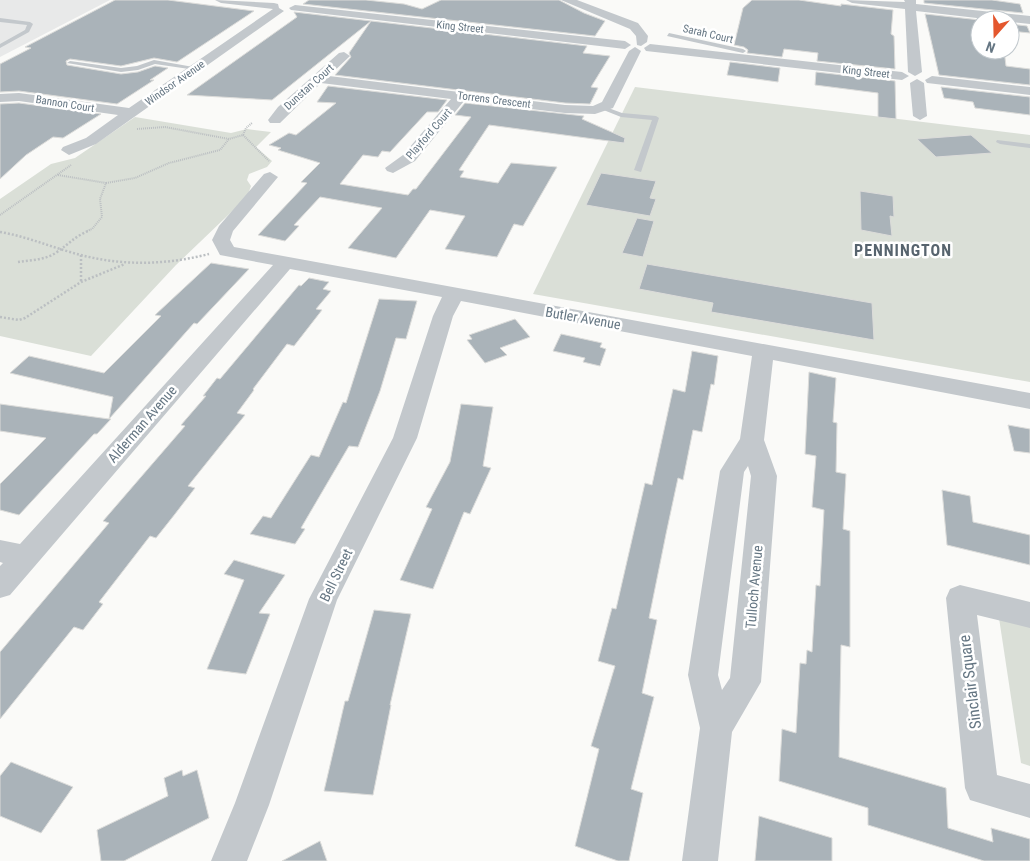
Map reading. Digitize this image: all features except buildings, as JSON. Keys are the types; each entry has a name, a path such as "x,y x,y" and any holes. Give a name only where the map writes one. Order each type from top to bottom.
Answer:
{"street":[{"path":"221,0 276,8"},
{"path":"567,0 634,26 642,36 608,105 603,108"},
{"path":"852,0 910,4 1030,20"},
{"name":"King Street","path":"276,8 294,4 638,47 723,52 911,77 926,74 932,80 1030,91"},
{"path":"910,4 911,77 920,116"},
{"name":"Windsor Avenue","path":"69,150 91,141 196,68 276,8"},
{"name":"Dunstan Court","path":"275,120 283,110 344,56"},
{"name":"Torrens Crescent","path":"319,79 574,110 603,108"},
{"name":"Bannon Court","path":"0,98 19,96 130,113"},
{"name":"Playford Court","path":"393,168 409,158 462,96"},
{"path":"224,249 221,240 225,230 270,171"},
{"name":"Butler Avenue","path":"224,249 285,263 1030,401"},
{"name":"Alderman Avenue","path":"0,586 12,554 285,263"},
{"name":"Bell Street","path":"229,861 252,805 323,599 405,438 443,316 454,294"},
{"name":"Tulloch Avenue","path":"716,728 745,682 764,476 752,440 762,351"},
{"name":"Tulloch Avenue","path":"700,861 716,728 703,675 732,471 752,440"},
{"name":"Sinclair Square","path":"1030,615 960,598 982,788 1030,801"}],"lane":[{"path":"0,20 30,24 27,32 0,46"},
{"name":"Sarah Court","path":"669,35 723,52 743,51"},
{"path":"70,63 121,70 138,68 154,62 196,68"},
{"path":"603,108 621,115 656,118 638,170"},
{"path":"1000,142 1030,146"}],"path":[{"path":"244,134 246,128 252,122"},
{"path":"130,128 165,127 229,138 244,134"},
{"path":"244,134 270,171"},
{"path":"58,174 106,183 135,178 169,163 220,150 229,138"},
{"path":"18,262 44,258 62,248 74,236 92,229 102,217 100,199 106,183"},
{"path":"0,232 25,236 80,255 126,263 187,260 224,249"},
{"path":"80,255 81,282"},
{"path":"0,317 19,320 25,318 81,282 126,263"}],"shaded area":[{"path":"0,0 110,0 0,57"},
{"path":"635,87 1030,135 1030,382 533,294"},
{"path":"135,117 231,133 247,129 271,132 256,147 272,161 267,167 249,174 247,180 251,186 247,197 176,265 91,356 0,336 0,199 51,164 75,158"},
{"path":"999,618 1030,626 1030,766 1021,763"}],"district":[{"name":"PENNINGTON","path":"903,250"}]}
